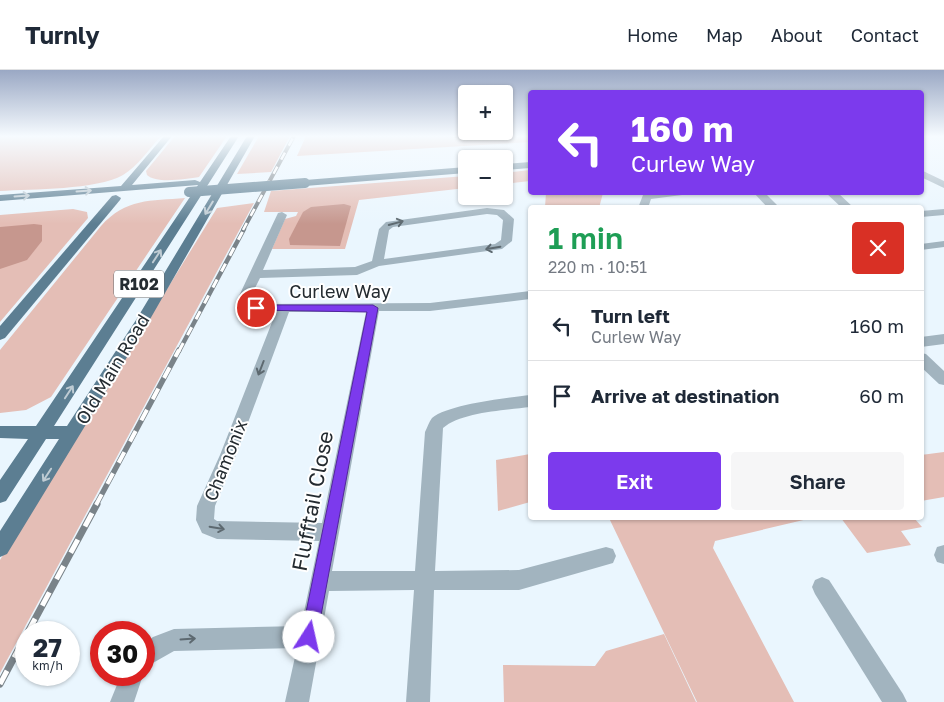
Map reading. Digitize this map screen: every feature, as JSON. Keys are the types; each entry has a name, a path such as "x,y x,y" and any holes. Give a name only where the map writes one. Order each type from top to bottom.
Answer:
{"main road":[{"path":"0,335 143,165"},
{"name":"Old Main Road","path":"0,495 216,165"},
{"name":"Old Main Road","path":"0,548 73,433 233,165"},
{"path":"307,179 433,165"},
{"path":"0,198 120,193 307,179 458,170"},
{"path":"0,207 120,193"},
{"path":"0,432 73,433"}],"street":[{"path":"924,175 944,185"},
{"path":"645,205 647,197 661,195"},
{"path":"761,195 772,205"},
{"path":"834,195 845,205"},
{"path":"255,274 357,271 378,263 498,247 506,241 508,220 500,212 487,212 390,224 384,229 378,263"},
{"path":"924,214 944,212"},
{"name":"Curlew Way","path":"282,215 245,296 248,304 256,308 373,308 458,304 528,295"},
{"path":"924,246 944,244"},
{"name":"Flufftail Close","path":"297,702 328,532 373,308"},
{"name":"Chamonix","path":"284,309 228,455 206,506 205,520 209,527 217,530 328,532"},
{"path":"924,342 944,339"},
{"path":"924,361 944,380"},
{"path":"418,702 433,432 435,426 439,421 454,415 528,401"},
{"path":"319,581 518,580 606,556"},
{"path":"822,587 895,702"},
{"path":"155,649 174,640 309,637"},
{"path":"122,702 128,686"}],"shaded area":[{"path":"0,165 135,165 123,175 97,184 64,188 0,191"},
{"path":"151,165 207,165 199,177 187,179 151,178 147,175 146,171"},
{"path":"242,165 274,165 271,172 237,174"},
{"path":"528,170 528,181 513,183 513,172"},
{"path":"458,177 458,189 359,200 345,249 272,249 285,219 296,216 298,212 264,212 271,191"},
{"path":"546,195 602,195 600,205 545,205"},
{"path":"185,198 51,397 26,410 0,413 0,350 101,226 110,217 129,206 150,201"},
{"path":"254,203 28,621 15,621 15,645 0,673 0,560 217,208"},
{"path":"344,204 351,206 340,246 290,245 289,239 303,212 311,207"},
{"path":"73,209 87,212 88,218 0,322 0,215"},
{"path":"42,225 42,241 27,260 0,269 0,227"},
{"path":"944,452 944,497 924,500 924,455"},
{"path":"528,454 528,503 498,511 496,460"},
{"path":"610,520 804,520 715,541 713,548 794,702 697,702"},
{"path":"842,520 916,520 922,527 901,531 911,545 867,553"},
{"path":"664,634 696,702 504,702 503,665 595,666 606,651"}],"railway":[{"path":"243,230 278,165"},
{"path":"179,351 244,229"},
{"path":"96,505 179,350"},
{"path":"34,621 97,504"},
{"path":"0,684 15,656"}],"route":[{"path":"256,308 373,308 309,637"}]}
